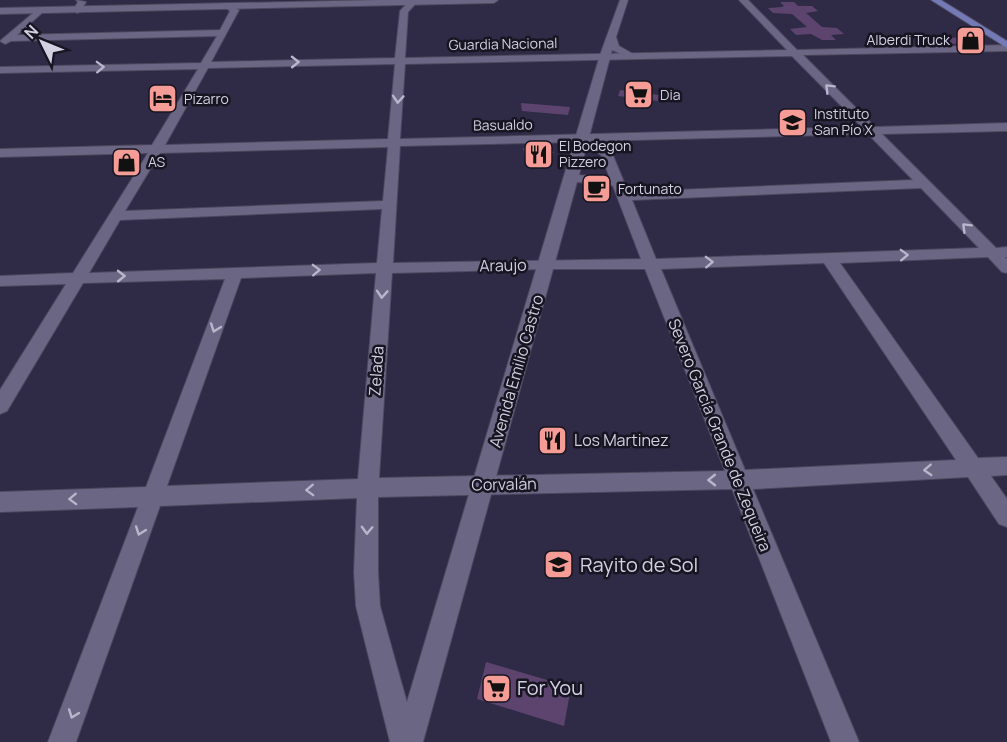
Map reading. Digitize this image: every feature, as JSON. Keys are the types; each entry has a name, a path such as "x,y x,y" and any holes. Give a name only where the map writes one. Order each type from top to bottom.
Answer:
{"main road":[{"path":"935,0 1007,47"}],"street":[{"path":"77,10 81,6 80,0"},
{"path":"0,11 77,10 206,3 227,6 494,0"},
{"name":"Avenida Emilio Castro","path":"406,742 572,178 604,56 624,0"},
{"path":"743,0 923,184 999,252 1007,268"},
{"name":"Zelada","path":"406,742 390,698 368,606 366,572 368,488 404,11 413,1"},
{"path":"0,406 157,148 223,33 235,10 227,6"},
{"path":"4,41 39,10"},
{"path":"4,41 223,33"},
{"path":"611,36 615,48 630,55"},
{"name":"Guardia Nacional","path":"0,70 1007,47"},
{"name":"Basualdo","path":"0,153 1007,127"},
{"name":"Severo García Grande de Zequeira","path":"583,138 606,153 845,742"},
{"path":"572,178 618,182"},
{"path":"623,196 923,184"},
{"path":"116,216 389,205"},
{"name":"Araujo","path":"0,281 384,268 650,264 999,252"},
{"path":"828,257 1007,517"},
{"path":"62,742 235,273"},
{"name":"Corvalán","path":"0,502 483,484 740,480 1007,466"}],"building":[{"path":"780,2 812,6 818,11 806,13 822,27 837,28 844,34 831,35 836,40 822,40 811,34 796,35 790,29 807,27 792,14 773,13 768,8 784,6"},
{"path":"974,37 983,43 949,44 941,38"},
{"name":"Dia","path":"620,90 659,95 658,101 618,96"},
{"path":"521,103 570,107 568,115 522,111"},
{"name":"El Bodegon Pizzero","path":"545,147 554,152 550,160 525,157 523,148"},
{"path":"486,662 571,687 564,726 477,699"}],"place":[{"name":"Alberdi Truck","path":"971,40"},
{"name":"Dia","path":"639,95"},
{"name":"Pizarro","path":"163,99"},
{"name":"Instituto San Pío X","path":"793,122"},
{"name":"El Bodegon Pizzero","path":"538,154"},
{"name":"AS","path":"127,162"},
{"name":"Fortunato","path":"597,189"},
{"name":"Los Martinez","path":"553,440"},
{"name":"Rayito de Sol","path":"559,565"},
{"name":"For You","path":"496,688"}]}
